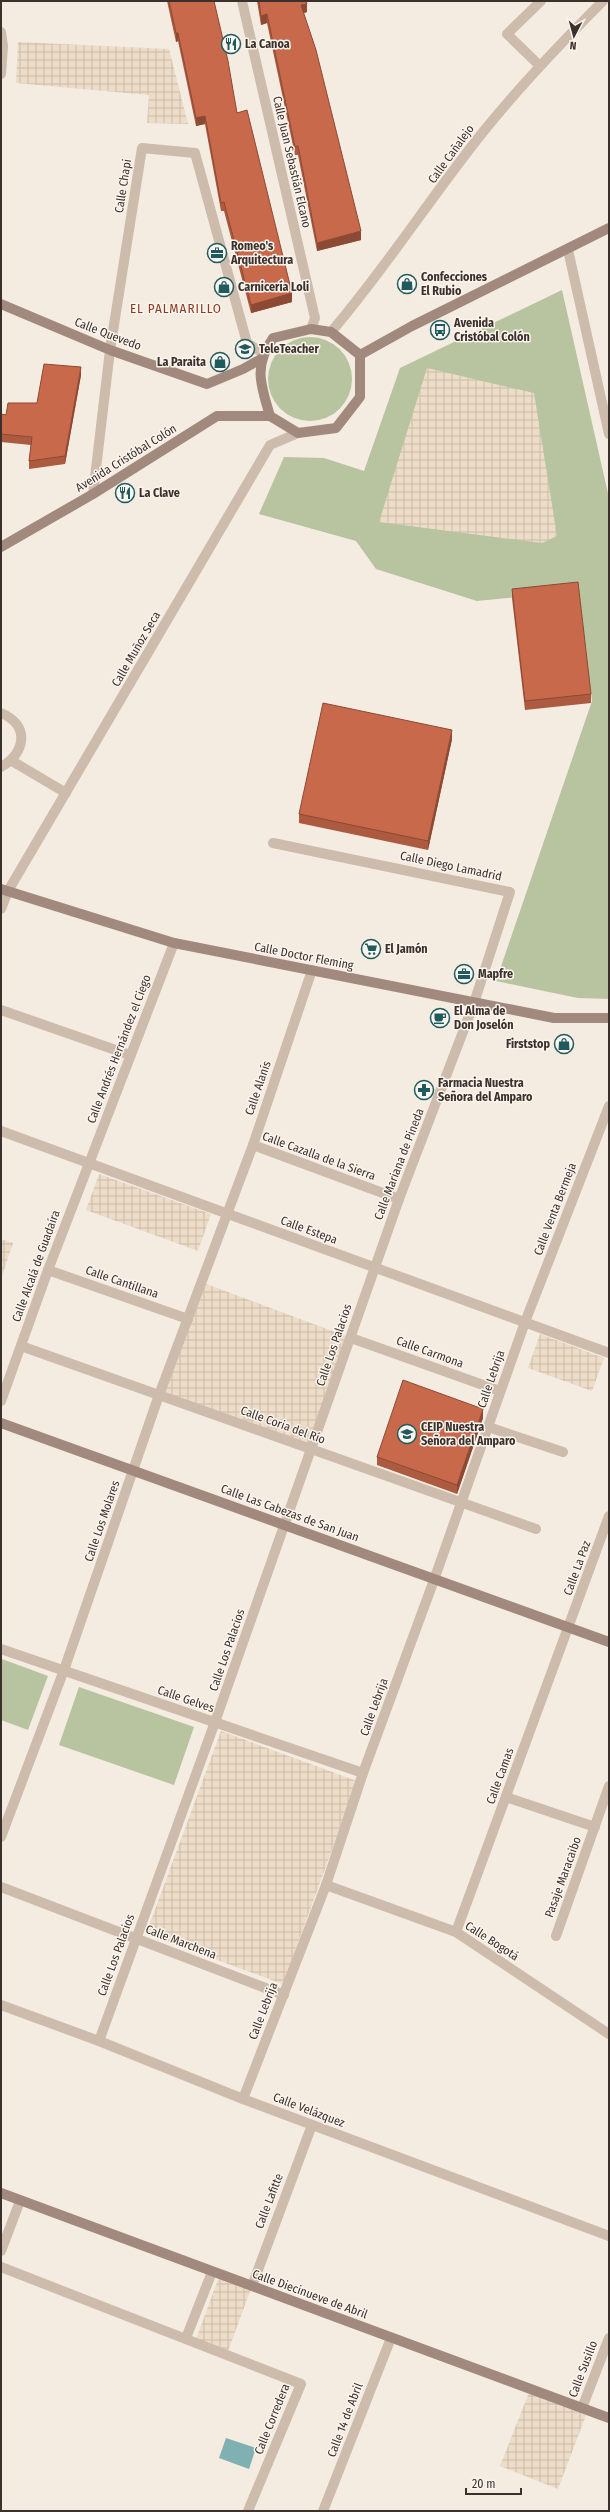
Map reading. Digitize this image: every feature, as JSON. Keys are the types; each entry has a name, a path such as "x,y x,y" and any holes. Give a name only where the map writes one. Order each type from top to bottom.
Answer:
{"main road":[{"path":"360,355 412,326 568,250 609,228"},
{"name":"Calle Quevedo","path":"1,304 110,350 208,384 243,369 262,356"},
{"path":"311,329 331,332 360,355 360,397 336,428 298,433 270,416 261,387 262,356 273,338 311,329"},
{"name":"Avenida Cristóbal Colón","path":"1,547 93,494 217,416 270,416"},
{"name":"Calle Doctor Fleming","path":"5,890 174,944 554,1018 609,1018"},
{"name":"Calle Las Cabezas de San Juan","path":"1,1423 609,1642"},
{"name":"Calle Diecinueve de Abril","path":"1,2194 609,2418"}],"street":[{"name":"Calle Juan Sebastián Elcano","path":"242,1 315,318 311,329"},
{"path":"539,65 507,34 541,1"},
{"name":"Calle Cañalejo","path":"331,332 370,287 482,133 539,65 603,1"},
{"path":"1,32 3,46 1,74"},
{"name":"Calle Chapi","path":"93,494 110,350 142,148 195,153 247,343 262,356"},
{"path":"568,250 609,434"},
{"name":"Calle Muñoz Seca","path":"1,909 5,890 66,793 270,445 298,433"},
{"path":"1,713 10,716 18,726 22,738 20,751 12,761 1,767"},
{"path":"12,761 66,793"},
{"name":"Calle Diego Lamadrid","path":"273,843 510,892 474,1003"},
{"name":"Calle Andrés Hernández el Ciego","path":"89,1164 174,944"},
{"name":"Calle Alanís","path":"226,1213 253,1145 312,970"},
{"name":"Calle Mariana de Pineda","path":"375,1268 399,1199 474,1003"},
{"path":"1,1010 130,1055"},
{"name":"Calle Venta Bermeja","path":"525,1322 609,1106"},
{"name":"Calle Estepa","path":"1,1132 609,1353"},
{"name":"Calle Cazalla de la Sierra","path":"253,1145 399,1199"},
{"name":"Calle Alcalá de Guadaíra","path":"1,1401 48,1270 89,1164"},
{"name":"Calle Los Molares","path":"1,1837 64,1670 159,1395 226,1213"},
{"name":"Calle Los Palacios","path":"99,2041 215,1722 375,1268"},
{"name":"Calle Cantillana","path":"48,1270 188,1319"},
{"name":"Calle Lebrija","path":"243,2099 326,1885 363,1773 434,1580 525,1322"},
{"name":"Calle Carmona","path":"351,1338 500,1391"},
{"name":"Calle Coria del Río","path":"21,1346 536,1529"},
{"path":"488,1426 563,1452"},
{"name":"Calle La Paz","path":"569,1628 609,1516"},
{"name":"Calle Camas","path":"456,1932 569,1628"},
{"name":"Calle Gelves","path":"1,1649 363,1773"},
{"name":"Pasaje Maracaibo","path":"556,1936 609,1786"},
{"name":"Pasaje Maracaibo","path":"506,1797 595,1827"},
{"name":"Calle Bogotá","path":"326,1885 456,1932 609,2034"},
{"name":"Calle Marchena","path":"1,1887 284,1995"},
{"name":"Calle Velázquez","path":"1,2005 99,2041 243,2099 609,2236"},
{"name":"Calle Lafitte","path":"252,2286 312,2125"},
{"path":"1,2251 20,2201"},
{"name":"Calle Corredera","path":"1,2267 301,2384 248,2511"},
{"path":"186,2338 212,2272"},
{"name":"Calle 14 de Abril","path":"323,2511 391,2338"},
{"name":"Calle Susillo","path":"582,2408 609,2338"}],"green space":[{"path":"562,290 609,498 609,999 578,998 496,981 592,701 578,591 477,601 376,569 356,541 259,514 284,457 324,458 364,471 400,368"},
{"path":"310,337 318,338 333,344 345,356 351,371 351,387 345,402 333,414 318,420 310,421 302,420 287,414 275,402 269,387 268,379 269,371 275,356 287,344 302,338"},
{"path":"2,1659 48,1676 28,1730 1,1720"},
{"path":"79,1687 194,1727 174,1785 59,1745"}],"shaded area":[{"path":"18,42 169,49 188,124 147,123 149,95 16,83"},
{"path":"427,368 534,393 557,536 542,543 379,522"},
{"path":"99,1174 211,1214 198,1251 86,1210"},
{"path":"1,1239 13,1243 1,1279"},
{"path":"201,1282 351,1338 311,1449 159,1395"},
{"path":"540,1334 604,1358 592,1391 528,1368"},
{"path":"221,1731 357,1781 283,1984 146,1934"},
{"path":"220,2274 252,2286 227,2354 195,2342"},
{"path":"530,2390 588,2410 558,2489 500,2466"}],"water":[{"path":"226,2438 256,2448 249,2469 219,2458"}],"building":[{"path":"169,1 214,1 228,61 237,113 247,110 292,293 251,305 224,202 221,203 205,116 196,118 178,33 176,33"},
{"path":"259,1 306,1 307,4 301,5 316,50 361,231 317,243 298,146 295,147 267,14 261,16"},
{"path":"44,364 81,367 65,456 29,461 32,437 1,434 1,414 6,415 8,403 37,403"},
{"path":"578,582 591,694 525,701 512,589"},
{"path":"323,703 452,730 428,841 299,814"},
{"path":"403,1380 483,1409 457,1485 377,1457"}],"place":[{"name":"La Canoa","path":"231,44"},
{"name":"Romeo's Arquitectura","path":"217,253"},
{"name":"Confecciones El Rubio","path":"407,284"},
{"name":"Carnicería Loli","path":"224,287"},
{"name":"Avenida Cristóbal Colón","path":"440,330"},
{"name":"TeleTeacher","path":"245,349"},
{"name":"La Paraita","path":"220,362"},
{"name":"La Clave","path":"125,493"},
{"name":"El Jamón","path":"371,949"},
{"name":"Mapfre","path":"464,974"},
{"name":"El Alma de Don Joselón","path":"440,1018"},
{"name":"Firststop","path":"564,1044"},
{"name":"Farmacia Nuestra Señora del Amparo","path":"424,1090"},
{"name":"CEIP Nuestra Señora del Amparo","path":"407,1434"}],"district":[{"name":"EL PALMARILLO","path":"176,308"}]}
